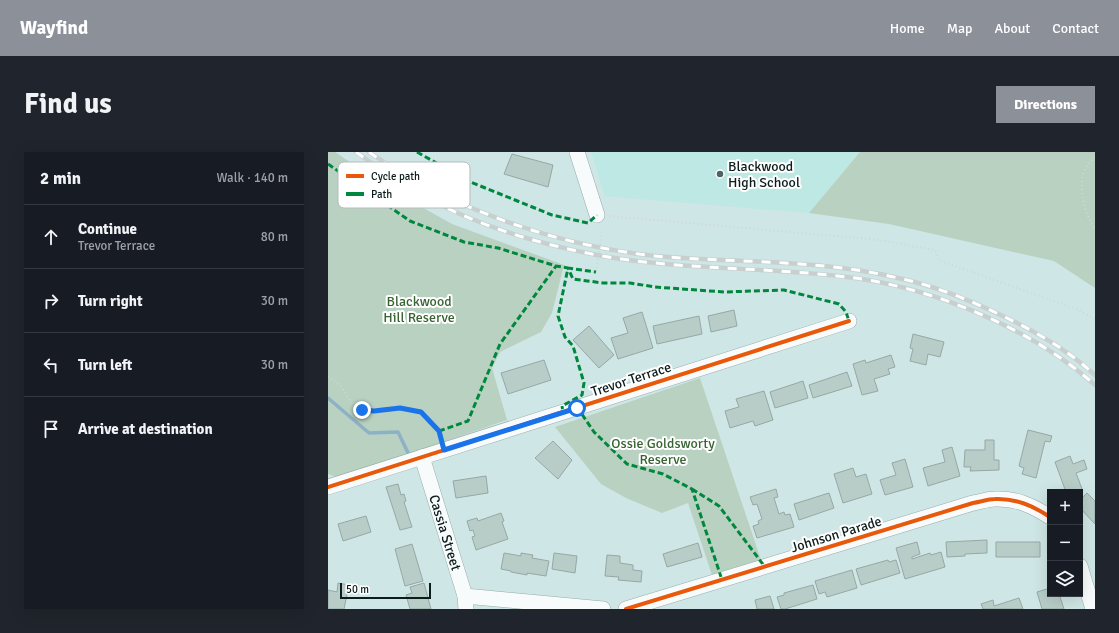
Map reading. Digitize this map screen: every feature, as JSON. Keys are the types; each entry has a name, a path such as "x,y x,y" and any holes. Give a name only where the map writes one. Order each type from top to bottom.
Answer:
{"street":[{"path":"577,152 597,215"},
{"name":"Trevor Terrace","path":"328,487 849,321"},
{"name":"Cassia Street","path":"422,457 465,602"},
{"name":"Johnson Parade","path":"626,609 973,503 994,499 1015,501 1034,506 1047,515"},
{"path":"1083,576 1093,609"},
{"path":"465,602 603,609"}],"path":[{"path":"1095,157 1085,169 1082,192 1087,215 1095,229"},
{"path":"597,215 879,240 936,250 938,260 1076,309 1095,319"},
{"path":"596,272 602,232"},
{"path":"328,376 341,386 352,404 362,410 374,411 400,408 421,412 439,431 444,450"}],"shaded area":[{"name":"Blackwood High School","path":"591,152 860,152 809,213 605,196"}],"green space":[{"name":"Blackwood Hill Reserve","path":"328,152 335,152 350,162 338,162 338,208 423,208 452,224 564,265 552,313 541,332 500,352 492,368 507,420 339,478 328,474"},
{"path":"860,152 1095,152 1095,288 1054,261 889,224 809,213"},
{"name":"Ossie Goldsworty Reserve","path":"700,378 762,563 713,578 688,503 662,513 626,498 601,484 555,427"}],"building":[{"path":"512,154 553,165 548,187 504,174"},
{"path":"734,310 737,326 711,332 708,316"},
{"path":"642,312 653,348 618,359 611,338 628,333 623,318"},
{"path":"699,316 702,334 657,344 653,326"},
{"path":"589,326 614,355 599,368 573,340"},
{"path":"913,334 944,342 940,357 928,354 926,365 910,361 913,349 910,348"},
{"path":"891,355 895,367 888,369 890,374 874,379 878,391 862,395 853,364 865,360 866,363"},
{"path":"544,360 551,380 508,394 501,373"},
{"path":"847,372 852,386 813,398 809,385"},
{"path":"803,381 808,398 775,408 770,392"},
{"path":"764,391 773,420 755,426 753,421 730,428 725,411 739,407 736,399"},
{"path":"1028,430 1052,436 1050,442 1045,441 1036,478 1022,474 1024,468 1019,466"},
{"path":"985,440 994,440 994,460 999,460 999,470 970,471 971,467 964,467 965,450 985,450"},
{"path":"553,441 572,460 558,479 535,458"},
{"path":"952,447 960,476 928,486 923,468 945,462 942,450"},
{"path":"1070,456 1073,464 1084,460 1087,469 1076,473 1082,489 1065,489 1055,462"},
{"path":"905,459 913,487 885,495 880,480 896,475 892,463"},
{"path":"853,468 856,477 866,474 872,494 843,503 834,474"},
{"path":"486,476 488,493 456,498 453,481"},
{"path":"398,484 401,495 404,494 406,501 404,502 412,527 400,530 386,487"},
{"path":"776,489 778,497 774,498 779,514 784,512 785,515 790,514 794,527 757,538 753,526 759,524 758,521 762,519 757,504 753,505 750,497"},
{"path":"829,493 834,508 799,520 794,504"},
{"path":"1087,493 1095,501 1095,524 1083,511 1083,497"},
{"path":"501,513 504,521 502,522 508,539 476,550 472,537 475,536 473,530 470,531 467,521 477,518 478,521"},
{"path":"366,516 371,532 343,541 338,524"},
{"path":"987,540 987,553 947,557 946,542"},
{"path":"917,542 920,554 912,557 912,559 930,553 931,555 941,552 945,567 905,579 896,548"},
{"path":"996,542 1040,542 1040,557 996,557"},
{"path":"698,543 702,557 667,567 663,554"},
{"path":"412,544 423,581 405,586 395,549"},
{"path":"504,553 521,556 521,553 533,555 532,558 549,561 546,576 527,573 527,575 501,569"},
{"path":"554,553 577,556 575,573 552,569"},
{"path":"607,555 620,556 620,563 633,565 633,570 642,571 641,582 618,580 619,577 605,576"},
{"path":"888,560 889,562 896,560 900,573 861,585 856,569"},
{"path":"852,570 857,588 827,597 825,592 819,594 815,581"},
{"path":"338,583 349,585 344,609 328,609 328,590 337,592"},
{"path":"424,583 431,609 410,609 406,595 412,593 410,587"},
{"path":"813,585 817,599 781,609 777,597 784,595 784,593"},
{"path":"1047,589 1047,597 1060,597 1064,609 1042,609 1037,592"},
{"path":"770,596 774,609 757,609 755,600"},
{"path":"1019,598 1023,609 983,609 981,604 993,600 994,606"}],"waterway":[{"path":"328,398 369,433 398,432 410,457"}],"railway":[{"path":"356,152 370,162"},
{"path":"369,152 384,162"},
{"path":"470,207 520,226 573,242 600,248 655,256 777,262 838,268 868,272 912,281 954,295 1007,318 1064,350 1095,375"},
{"path":"448,208 479,222 513,234 548,244 602,256 663,264 786,271 847,277 879,282 913,290 979,313 1011,328 1041,345 1069,364 1095,385"}],"marked path":[{"path":"417,152 435,162"},
{"path":"328,164 338,171"},
{"path":"470,182 552,215 588,223 597,215"},
{"path":"391,208 410,221 464,242 498,248 556,266 568,268 573,279 603,283 630,283 655,287 724,292 784,290 839,304 846,312 849,321"},
{"path":"439,431 468,421 500,344 556,266"},
{"path":"563,412 562,406 582,395 584,383 573,346 565,337 558,316 568,268 596,272"},
{"path":"577,407 594,432 627,464 663,474 692,489 722,580"},
{"path":"692,489 719,506 765,567"}],"cycle path":[{"path":"328,487 849,321"},
{"path":"626,609 973,503 992,499 1017,501 1031,506 1047,515"}],"place":[{"name":"Blackwood High School","path":"720,174"}],"route":[{"path":"362,410 374,411 400,408 421,412 439,431 444,450 577,408"}]}
